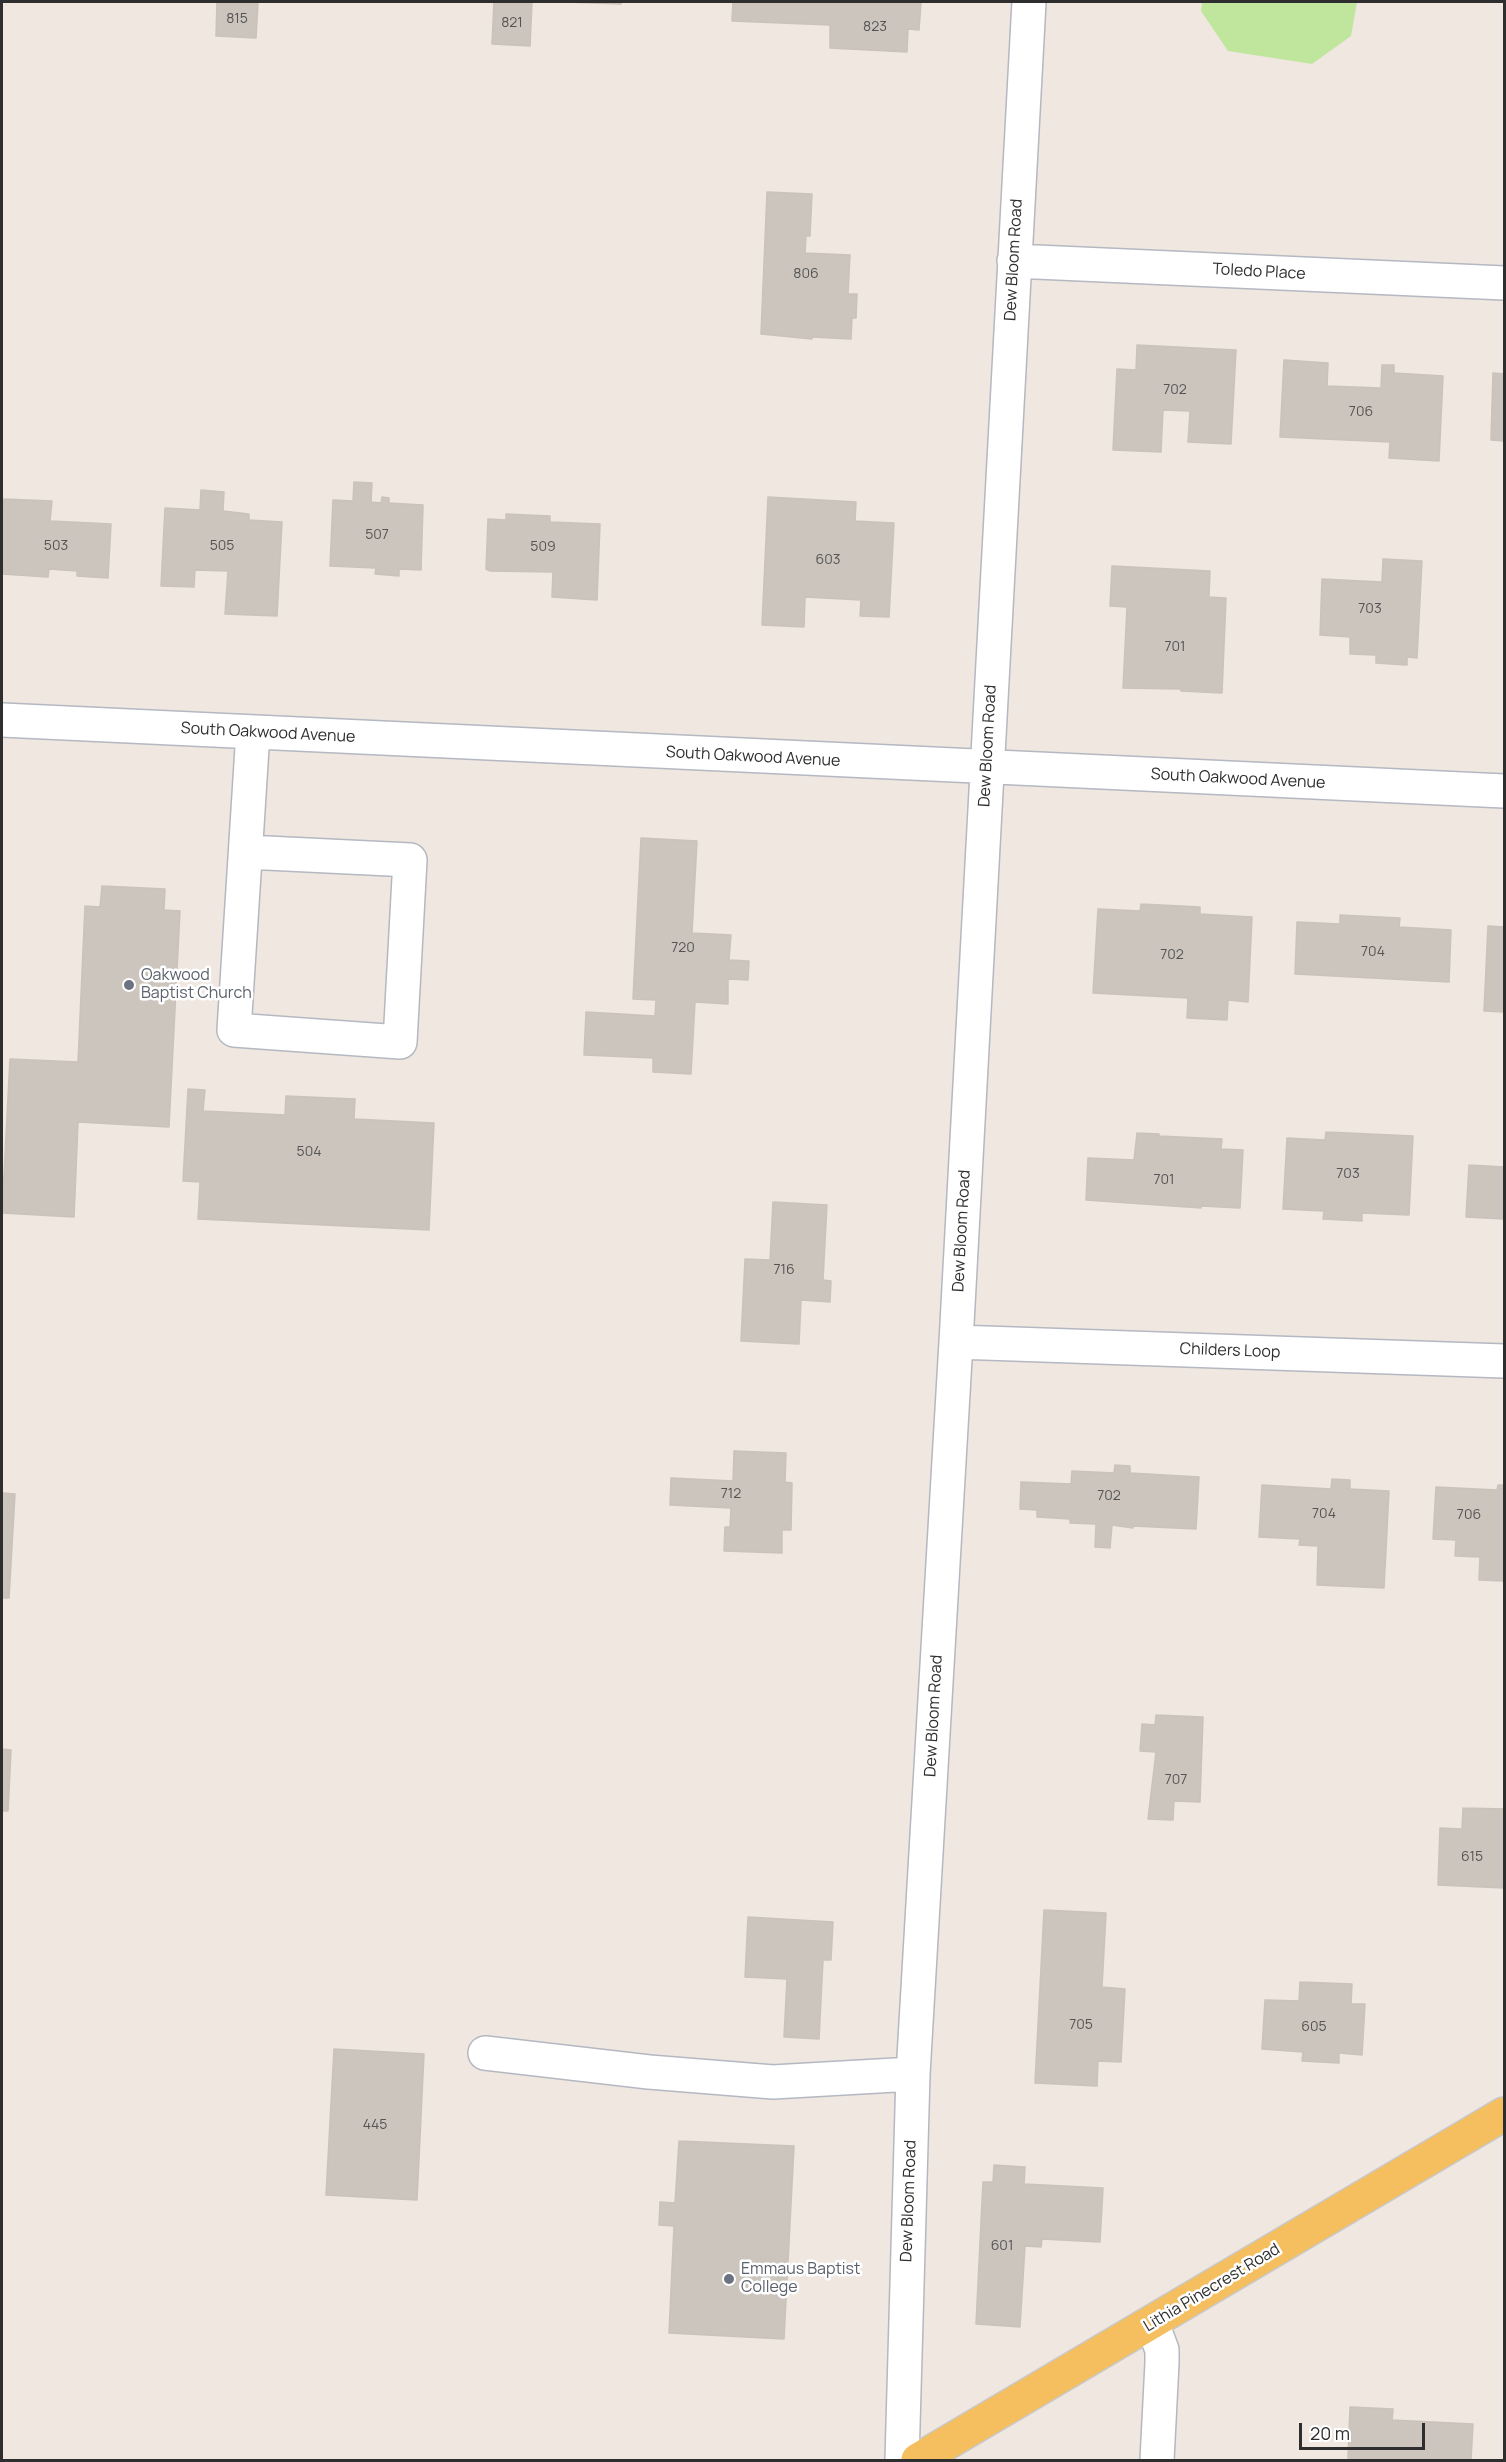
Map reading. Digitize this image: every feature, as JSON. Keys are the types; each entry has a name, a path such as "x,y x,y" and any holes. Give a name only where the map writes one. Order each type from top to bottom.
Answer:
{"main road":[{"name":"Lithia Pinecrest Road","path":"918,2460 1504,2114"}],"street":[{"name":"Dew Bloom Road","path":"902,2460 913,2074 956,1342 1029,2"},
{"name":"Toledo Place","path":"1014,261 1504,284"},
{"name":"South Oakwood Avenue","path":"2,720 986,768 1504,790"},
{"path":"246,852 410,860 400,1042 234,1030 253,732"},
{"name":"Childers Loop","path":"956,1342 1504,1361"},
{"path":"485,2053 648,2072 773,2082 913,2074"},
{"path":"1152,2323 1162,2350 1157,2460"}],"green space":[{"path":"1202,2 1357,2 1351,36 1312,64 1228,51 1201,11"}],"building":[{"path":"217,2 258,2 256,38 216,36"},
{"path":"494,2 532,2 530,46 492,44"},
{"path":"565,2 621,2 621,4"},
{"path":"733,2 921,2 919,30 908,29 907,52 830,48 830,25 732,21"},
{"path":"767,192 812,194 810,236 806,236 805,253 850,255 848,294 857,294 856,318 852,318 851,339 812,337 812,339 761,334"},
{"path":"1137,345 1236,350 1231,444 1188,442 1190,411 1163,410 1161,452 1113,450 1117,369 1136,370"},
{"path":"1284,360 1328,363 1327,386 1381,388 1382,365 1394,365 1394,373 1443,376 1439,461 1389,458 1390,442 1280,437"},
{"path":"1493,373 1504,374 1504,441 1491,440"},
{"path":"354,482 372,483 371,502 381,503 382,497 389,498 389,503 423,505 421,570 399,569 399,576 375,574 376,568 330,566 333,500 353,501"},
{"path":"201,490 224,492 223,511 249,514 249,520 282,522 277,616 225,614 228,571 195,570 194,587 161,586 165,508 200,510"},
{"path":"768,497 856,502 855,521 894,523 889,617 860,616 861,600 805,597 804,627 762,625"},
{"path":"4,499 52,501 50,521 111,524 108,578 77,576 77,571 49,569 48,577 2,574"},
{"path":"506,514 550,516 550,522 600,524 597,600 552,597 553,572 490,571 486,569 488,519 506,520"},
{"path":"1383,559 1422,561 1417,658 1407,657 1407,665 1376,663 1376,655 1350,654 1350,637 1320,635 1322,579 1382,582"},
{"path":"1112,566 1210,571 1209,597 1226,598 1222,693 1181,691 1181,689 1123,688 1127,607 1110,606"},
{"path":"641,838 697,841 692,933 731,935 729,960 749,961 748,980 728,979 728,1004 695,1002 691,1074 653,1072 653,1058 584,1055 586,1012 655,1016 656,1000 633,999"},
{"name":"Oakwood Baptist Church","path":"102,886 165,889 164,910 180,911 169,1127 78,1122 74,1217 2,1213 10,1059 78,1062 85,906 100,907"},
{"path":"1141,904 1200,907 1200,914 1252,917 1248,1002 1228,1000 1227,1020 1187,1018 1188,998 1093,993 1098,909 1140,911"},
{"path":"1340,915 1400,918 1399,927 1451,930 1449,982 1295,974 1297,922 1340,924"},
{"path":"1488,926 1504,927 1504,1012 1484,1011"},
{"path":"188,1089 205,1090 203,1111 285,1115 286,1096 355,1099 354,1119 434,1123 429,1230 198,1219 200,1182 183,1181"},
{"path":"1326,1132 1413,1136 1409,1215 1362,1213 1362,1221 1323,1219 1324,1211 1283,1209 1287,1138 1325,1140"},
{"path":"1137,1133 1222,1139 1221,1149 1243,1150 1240,1208 1201,1206 1201,1208 1086,1200 1088,1158 1134,1160"},
{"path":"1469,1165 1504,1167 1504,1219 1466,1217"},
{"path":"773,1202 827,1205 823,1280 831,1281 830,1302 801,1300 799,1344 741,1341 745,1259 770,1260"},
{"path":"734,1451 786,1453 785,1482 792,1483 791,1530 782,1530 782,1553 724,1551 725,1527 730,1527 731,1508 670,1505 671,1478 733,1481"},
{"path":"1115,1465 1130,1466 1130,1473 1199,1477 1196,1529 1133,1526 1133,1528 1112,1525 1110,1548 1095,1547 1096,1524 1070,1523 1070,1519 1037,1517 1037,1510 1020,1509 1021,1482 1071,1484 1072,1471 1114,1473"},
{"path":"1332,1479 1350,1480 1350,1489 1389,1491 1384,1588 1317,1585 1318,1546 1299,1545 1300,1539 1259,1537 1262,1485 1331,1489"},
{"path":"1498,1485 1504,1485 1504,1581 1479,1580 1480,1557 1455,1556 1456,1540 1433,1539 1436,1487 1497,1490"},
{"path":"2,1493 15,1494 9,1598 2,1598"},
{"path":"1156,1715 1203,1717 1200,1802 1174,1801 1173,1820 1148,1819 1156,1752 1140,1751 1142,1724 1155,1725"},
{"path":"2,1749 11,1750 8,1811 2,1811"},
{"path":"1463,1808 1504,1809 1504,1888 1438,1885 1440,1828 1462,1829"},
{"path":"1044,1910 1106,1913 1102,1987 1125,1989 1121,2062 1098,2061 1097,2086 1035,2083"},
{"path":"748,1917 833,1922 831,1960 823,1960 819,2039 784,2037 787,1979 745,1977"},
{"path":"1300,1982 1352,1984 1351,2004 1365,2004 1362,2055 1339,2053 1339,2063 1302,2061 1303,2052 1262,2049 1265,2000 1299,2001"},
{"path":"334,2049 424,2054 417,2200 326,2195"},
{"name":"Emmaus Baptist College","path":"679,2141 794,2146 784,2339 669,2333 674,2226 659,2225 660,2202 675,2203"},
{"path":"994,2165 1025,2167 1024,2184 1103,2188 1100,2242 1042,2239 1041,2247 1025,2246 1020,2327 976,2324 983,2182 993,2182"},
{"path":"1350,2407 1393,2409 1392,2420 1473,2424 1471,2460 1348,2460"}],"place":[{"name":"Oakwood Baptist Church","path":"129,985"},
{"name":"Emmaus Baptist College","path":"729,2279"}]}
